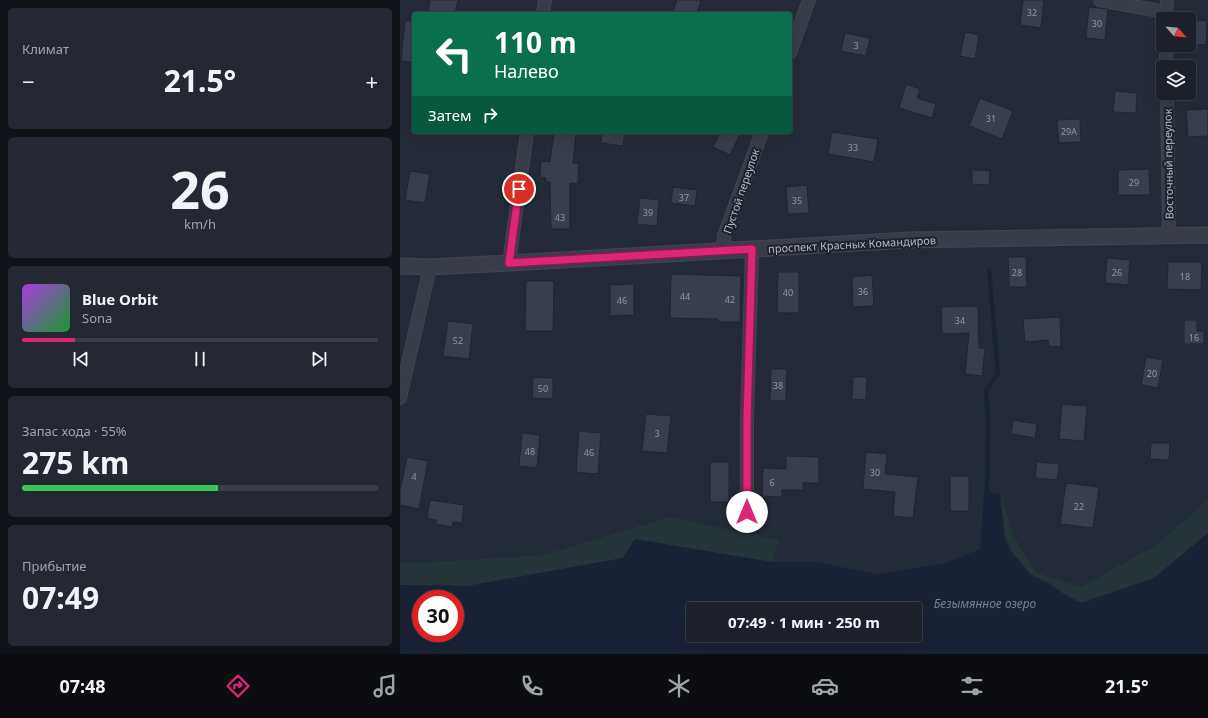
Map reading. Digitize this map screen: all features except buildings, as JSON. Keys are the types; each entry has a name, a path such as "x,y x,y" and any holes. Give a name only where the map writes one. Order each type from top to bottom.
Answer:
{"street":[{"path":"543,12 545,0"},
{"path":"792,47 809,0"},
{"path":"1100,0 1156,14"},
{"path":"1166,12 1167,0"},
{"name":"Восточный переулок","path":"1167,100 1169,235"},
{"path":"509,263 527,134"},
{"name":"Пустой переулок","path":"724,251 724,236 761,134"},
{"name":"проспект Красных Командиров","path":"400,266 430,267 509,263 910,240 1208,235"},
{"path":"747,512 747,420 752,249"},
{"path":"400,398 430,267"}],"shaded area":[{"path":"1000,494 1014,537 1037,573 1081,587 1158,544 1208,499 1208,533 1154,578 1081,603 1064,594 1047,582 1031,575 1011,551 1005,538"},
{"path":"670,517 779,540 772,562 635,539 623,558 467,586 400,585 400,562 419,563 544,555"}],"water":[{"name":"Безымянное озеро","path":"984,491 1000,494 1005,538 1011,551 1031,575 1047,582 1064,594 1081,603 1154,578 1208,533 1208,654 400,654 400,585 467,586 623,558 635,539 772,562 815,562 877,574 945,563 980,549"}],"waterway":[{"path":"987,492 988,419 986,391 998,373 989,270"}],"route":[{"path":"519,189 509,263 752,249 747,420 747,512"}]}
